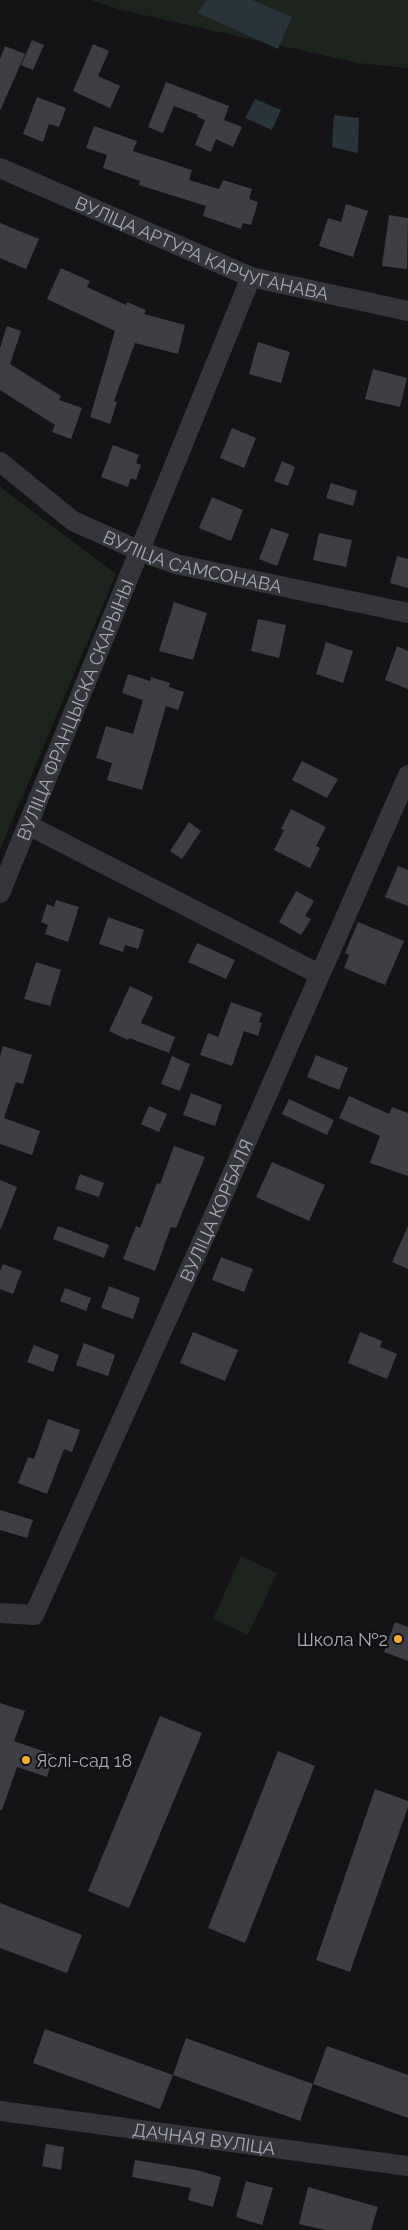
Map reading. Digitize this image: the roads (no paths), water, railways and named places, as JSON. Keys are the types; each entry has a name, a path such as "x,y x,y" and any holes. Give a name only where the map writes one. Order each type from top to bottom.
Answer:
{"street":[{"name":"ВУЛІЦА АРТУРА КАРЧУГАНАВА","path":"0,168 251,277 408,311"},
{"name":"ВУЛІЦА ФРАНЦЫСКА СКАРЫНЫ","path":"0,893 251,277"},
{"name":"ВУЛІЦА САМСОНАВА","path":"0,462 73,521 140,551 176,564 408,613"},
{"name":"ВУЛІЦА КОРБАЛЯ","path":"0,1613 34,1614 215,1213 408,775"},
{"path":"28,825 320,974"},
{"name":"ДАЧНАЯ ВУЛІЦА","path":"0,2111 408,2166"}],"place":[{"name":"Школа №2","path":"398,1639"},
{"name":"Яслі-сад 18","path":"26,1760"}]}
